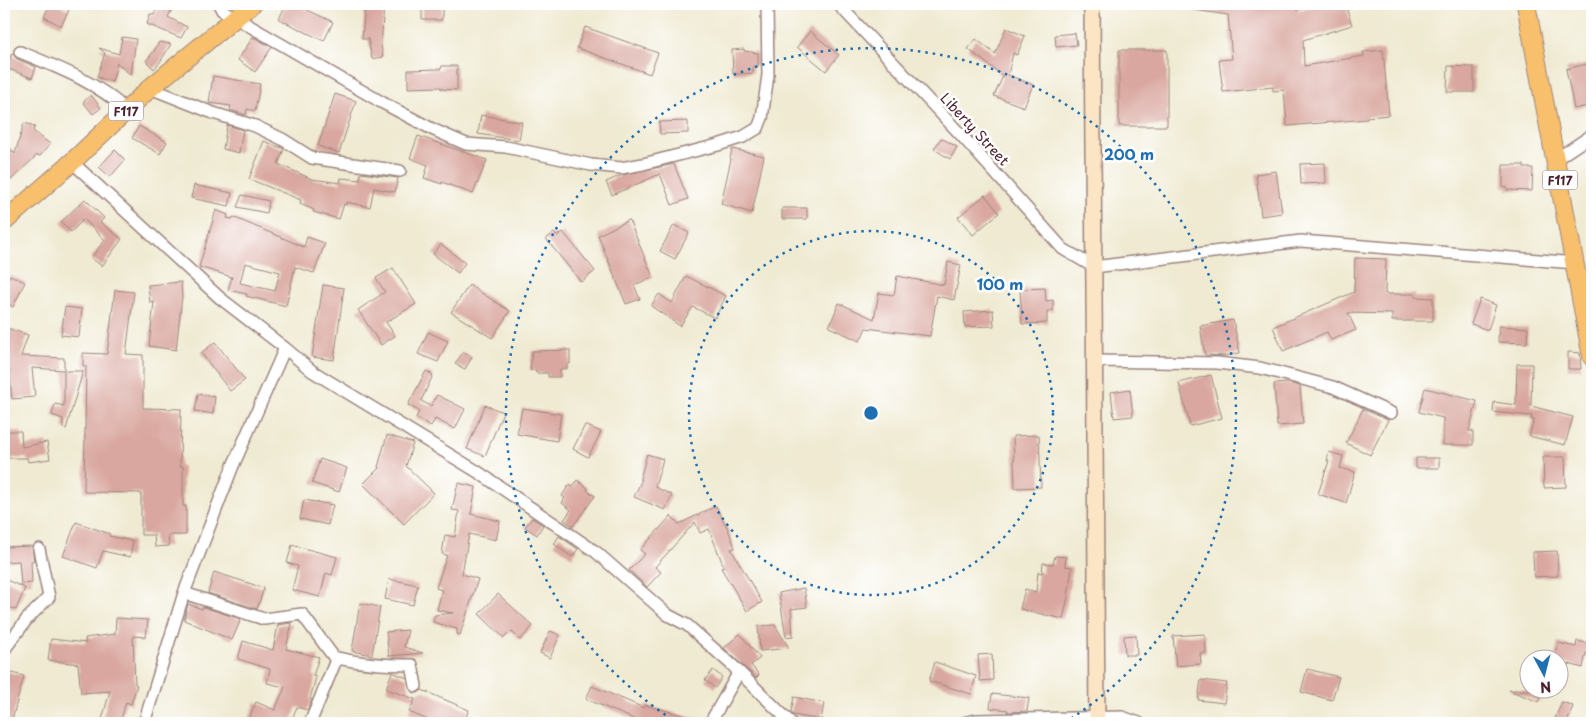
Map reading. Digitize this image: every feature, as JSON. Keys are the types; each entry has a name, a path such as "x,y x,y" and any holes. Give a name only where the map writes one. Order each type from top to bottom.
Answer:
{"main road":[{"name":"F117","path":"4,222 72,162 150,88 252,4"},
{"path":"1092,4 1097,720"},
{"name":"F117","path":"1526,4 1592,356"}],"street":[{"path":"219,4 222,10 383,103 434,130 466,144 506,147 590,165 620,168 718,145 743,137 758,128 762,118 768,75 767,4"},
{"name":"Liberty Street","path":"838,4 963,137 1064,249 1094,267"},
{"path":"20,52 62,69 113,98 126,110"},
{"path":"150,88 213,113 255,126 282,139 312,158 400,171"},
{"path":"1556,159 1592,135"},
{"path":"72,162 220,298 285,348 312,372 478,472 596,552 668,615 687,625 740,672 792,723"},
{"path":"1094,267 1301,241 1576,263"},
{"path":"144,723 184,592 232,468 285,348"},
{"path":"1095,361 1217,363 1260,368 1333,387 1391,413"},
{"path":"4,650 27,619 49,597 39,549"},
{"path":"184,592 264,619 302,614 336,660"},
{"path":"336,660 338,658 383,665 412,665 416,686"},
{"path":"310,723 336,660"},
{"path":"710,723 740,672"},
{"path":"963,723 976,720 1097,720 1122,717 1139,723"}],"building":[{"path":"50,4 57,4 69,10 61,26 44,17"},
{"path":"159,4 175,4 168,17 187,27 181,38 147,24 150,14 154,15"},
{"path":"286,4 295,4 333,22 324,41 279,19"},
{"path":"365,4 384,4 381,45 383,57 372,59 368,39 362,39"},
{"path":"422,4 442,4 442,20 422,20"},
{"path":"1194,4 1298,4 1298,10 1320,4 1345,4 1352,25 1303,40 1304,66 1364,56 1363,52 1383,50 1389,115 1367,117 1367,119 1287,126 1284,90 1273,91 1273,87 1223,92 1219,60 1232,59 1228,15 1194,10"},
{"path":"585,27 658,53 650,74 577,48"},
{"path":"1006,28 1025,36 1017,55 1013,53 1008,75 1033,85 1024,107 994,96 1003,76 968,49 976,39 995,54"},
{"path":"810,31 839,55 826,71 797,47"},
{"path":"1075,33 1077,45 1056,47 1055,35"},
{"path":"122,37 136,39 131,75 117,63 112,82 97,77 105,53 99,48 119,54"},
{"path":"253,37 272,47 255,72 238,60"},
{"path":"159,42 171,44 154,69 146,61"},
{"path":"744,49 744,51 758,53 758,66 753,66 753,73 733,74 732,50"},
{"path":"1119,50 1167,50 1167,126 1119,126"},
{"path":"12,53 17,59 36,67 32,78 6,68"},
{"path":"1587,64 1592,90 1592,105 1574,109 1566,69"},
{"path":"442,66 457,66 457,90 441,89 441,87 408,88 408,70 441,69"},
{"path":"1448,66 1474,67 1474,92 1447,92"},
{"path":"213,76 260,84 255,111 247,109 246,115 230,110 231,106 209,103"},
{"path":"335,94 356,101 339,153 318,146"},
{"path":"91,95 101,108 93,114 83,102"},
{"path":"481,115 522,122 519,140 478,134"},
{"path":"688,121 688,133 660,134 659,122"},
{"path":"24,123 35,126 33,131 50,144 40,156 37,155 11,180 4,173 4,142 15,154"},
{"path":"227,125 243,130 239,153 223,149"},
{"path":"139,126 167,142 160,154 132,138"},
{"path":"418,136 487,160 473,194 442,182 442,184 424,178 428,165 410,158"},
{"path":"941,138 957,147 950,159 934,149"},
{"path":"264,141 284,149 278,164 312,179 340,183 341,178 360,180 361,173 398,178 395,192 374,188 370,207 346,202 339,219 313,212 314,210 300,204 301,200 249,179"},
{"path":"732,149 764,156 752,213 721,204"},
{"path":"115,150 125,160 110,177 99,167"},
{"path":"1325,163 1326,183 1301,184 1300,164"},
{"path":"674,164 688,199 672,205 660,174 612,195 606,182 622,175"},
{"path":"1503,165 1524,165 1524,168 1533,168 1532,191 1507,190 1507,187 1503,187"},
{"path":"1276,171 1282,213 1261,216 1256,174"},
{"path":"194,185 232,193 229,206 191,198"},
{"path":"242,195 269,201 267,213 237,207"},
{"path":"985,195 999,213 973,235 958,217"},
{"path":"85,199 104,218 100,222 122,239 102,266 91,258 105,240 84,219 71,232 61,222"},
{"path":"782,208 807,208 807,219 782,219"},
{"path":"216,210 228,215 227,218 232,219 233,217 304,247 307,237 325,243 314,273 295,267 286,306 228,290 232,277 199,267","holes":["245,263 280,272 275,291 240,283"]},
{"path":"629,220 653,277 634,285 640,299 626,304 598,235"},
{"path":"674,225 689,233 675,259 660,251"},
{"path":"563,232 595,271 581,282 546,239 554,233 557,236"},
{"path":"441,244 465,263 458,273 433,254"},
{"path":"1355,258 1386,259 1385,294 1415,294 1415,297 1433,298 1433,321 1392,321 1392,314 1348,313 1356,330 1331,340 1327,332 1283,351 1273,327 1354,292"},
{"path":"948,262 961,265 954,300 937,296 930,336 866,328 860,341 829,327 839,303 874,319 879,293 894,295 897,276 944,285"},
{"path":"393,268 416,304 386,322 395,336 381,345 358,310 385,292 376,278"},
{"path":"10,275 25,282 13,307 4,302 4,288"},
{"path":"686,276 726,296 715,318 693,307 680,326 651,306 659,294 672,303"},
{"path":"181,282 182,296 176,350 149,346 154,302 150,303 148,285"},
{"path":"323,285 344,288 334,360 312,357"},
{"path":"469,285 510,311 492,338 451,312"},
{"path":"1045,288 1046,301 1053,300 1053,311 1047,311 1047,323 1022,324 1020,289"},
{"path":"115,290 134,292 126,354 143,355 143,408 181,409 180,466 183,466 183,506 186,506 186,535 168,535 169,546 155,547 154,535 141,535 141,493 84,492 86,366 83,366 83,353 107,354"},
{"path":"1480,299 1496,305 1488,330 1471,324"},
{"path":"65,307 82,309 79,337 61,335"},
{"path":"993,310 994,326 965,327 964,312"},
{"path":"1233,320 1240,353 1224,356 1205,355 1200,326"},
{"path":"1499,326 1528,328 1527,343 1498,342"},
{"path":"4,327 28,335 21,356 64,358 64,370 32,368 35,397 12,399 9,369 4,369"},
{"path":"428,332 448,341 438,362 418,354"},
{"path":"215,342 245,380 230,391 201,353"},
{"path":"570,350 570,364 567,364 567,369 560,369 560,377 548,377 548,373 536,373 536,370 530,370 532,351"},
{"path":"463,352 472,357 465,369 455,364"},
{"path":"1568,352 1580,353 1581,369 1568,369"},
{"path":"1517,364 1532,364 1531,406 1573,417 1565,445 1529,436 1534,420 1531,419 1532,416 1493,412 1494,402 1516,405"},
{"path":"64,371 83,371 66,429 63,428 63,419 52,415 55,404 64,406"},
{"path":"426,371 433,375 421,401 431,406 437,395 465,409 455,429 435,419 431,426 416,418 419,411 408,405"},
{"path":"1211,375 1222,418 1190,426 1179,383"},
{"path":"1288,383 1300,386 1303,424 1277,426 1274,384"},
{"path":"1425,388 1477,401 1469,431 1473,431 1473,445 1443,445 1443,418 1419,412"},
{"path":"1130,389 1133,416 1114,418 1111,392"},
{"path":"198,394 215,397 213,414 195,411"},
{"path":"485,405 503,412 485,456 467,449"},
{"path":"522,408 561,414 557,441 517,434"},
{"path":"1363,409 1388,420 1370,455 1346,443"},
{"path":"585,425 601,432 588,457 573,449"},
{"path":"4,431 21,431 22,447 47,442 50,459 28,462 27,458 4,458"},
{"path":"387,435 413,443 406,466 434,493 404,524 363,484 379,468"},
{"path":"1039,435 1041,487 1015,488 1013,436"},
{"path":"1329,452 1343,456 1340,468 1355,472 1346,503 1318,494 1329,461 1327,461"},
{"path":"647,454 663,459 655,487 672,495 665,510 634,497 642,479 640,479"},
{"path":"1543,457 1565,457 1566,487 1544,488"},
{"path":"1416,458 1439,458 1439,468 1416,468"},
{"path":"320,459 347,468 339,492 312,483"},
{"path":"577,480 595,496 573,526 564,520 571,510 562,503 565,498 562,496 569,485 573,487"},
{"path":"458,483 476,487 471,514 500,521 496,540 469,534 462,574 478,579 460,635 457,634 457,629 433,622 435,615 453,613 437,610 442,590 436,588 447,555 442,554 445,535 455,537 459,511 452,510"},
{"path":"304,500 333,505 328,525 300,519"},
{"path":"716,506 735,548 731,549 762,602 747,611 721,568 724,567 709,529 700,533 695,522 655,567 661,572 647,587 629,570 645,554 640,550 671,516 679,524"},
{"path":"532,518 543,525 537,535 525,527"},
{"path":"76,522 110,534 109,536 133,541 130,557 103,551 97,568 63,556"},
{"path":"559,536 578,549 572,557 554,544"},
{"path":"292,545 337,557 332,575 326,573 320,597 292,590 298,566 287,563"},
{"path":"32,546 34,561 31,561 32,583 21,584 19,561 4,562 4,547"},
{"path":"1557,551 1558,576 1534,577 1533,552"},
{"path":"1055,556 1066,557 1065,566 1072,567 1063,619 1020,609 1025,589 1036,592 1038,572 1042,573 1043,563 1053,564"},
{"path":"214,572 264,588 257,609 208,593"},
{"path":"4,579 25,588 16,610 4,605"},
{"path":"389,579 418,585 413,605 385,599"},
{"path":"804,588 807,607 791,609 793,636 786,637 779,593"},
{"path":"498,594 533,626 520,640 511,631 504,638 479,614"},
{"path":"360,603 380,607 372,655 352,651"},
{"path":"188,604 241,619 232,640 184,620"},
{"path":"116,618 148,620 146,637 133,636 135,684 137,685 131,704 126,702 120,723 101,723 110,691 81,693 78,664 48,660 51,639 86,643 85,638 115,634"},
{"path":"292,623 286,649 319,657 313,676 316,677 310,699 312,700 307,710 297,707 290,723 247,723 256,702 275,710 285,687 267,683 270,669 238,659 243,641 273,650 278,625"},
{"path":"775,625 789,648 760,651 758,626"},
{"path":"408,630 404,647 423,653 389,656 386,632"},
{"path":"550,631 560,635 550,658 540,653"},
{"path":"740,634 760,658 751,665 759,675 756,678 724,648"},
{"path":"1205,634 1206,653 1200,653 1201,664 1176,666 1173,636"},
{"path":"1136,635 1137,655 1125,655 1124,636"},
{"path":"1577,641 1592,644 1592,655 1586,653 1583,668 1568,664 1568,650 1556,650 1558,643 1576,647"},
{"path":"992,654 993,680 980,681 978,655"},
{"path":"935,662 976,676 971,694 929,681"},
{"path":"1307,669 1339,677 1332,700 1301,692"},
{"path":"713,670 722,677 715,688 705,680"},
{"path":"4,671 24,676 11,723 4,723"},
{"path":"392,672 407,678 409,688 413,693 418,693 422,690 469,710 463,723 435,723 409,712 415,699 386,689"},
{"path":"1201,680 1227,683 1224,703 1198,700"},
{"path":"592,686 644,708 645,705 701,720 701,723 650,723 636,720 586,699"},
{"path":"1509,690 1518,690 1518,694"},
{"path":"992,694 1029,698 1027,711 1007,712 1008,710 990,708"},
{"path":"794,697 824,703 821,720 793,715 791,712"},
{"path":"1562,702 1573,706 1567,723 1553,723"}]}
